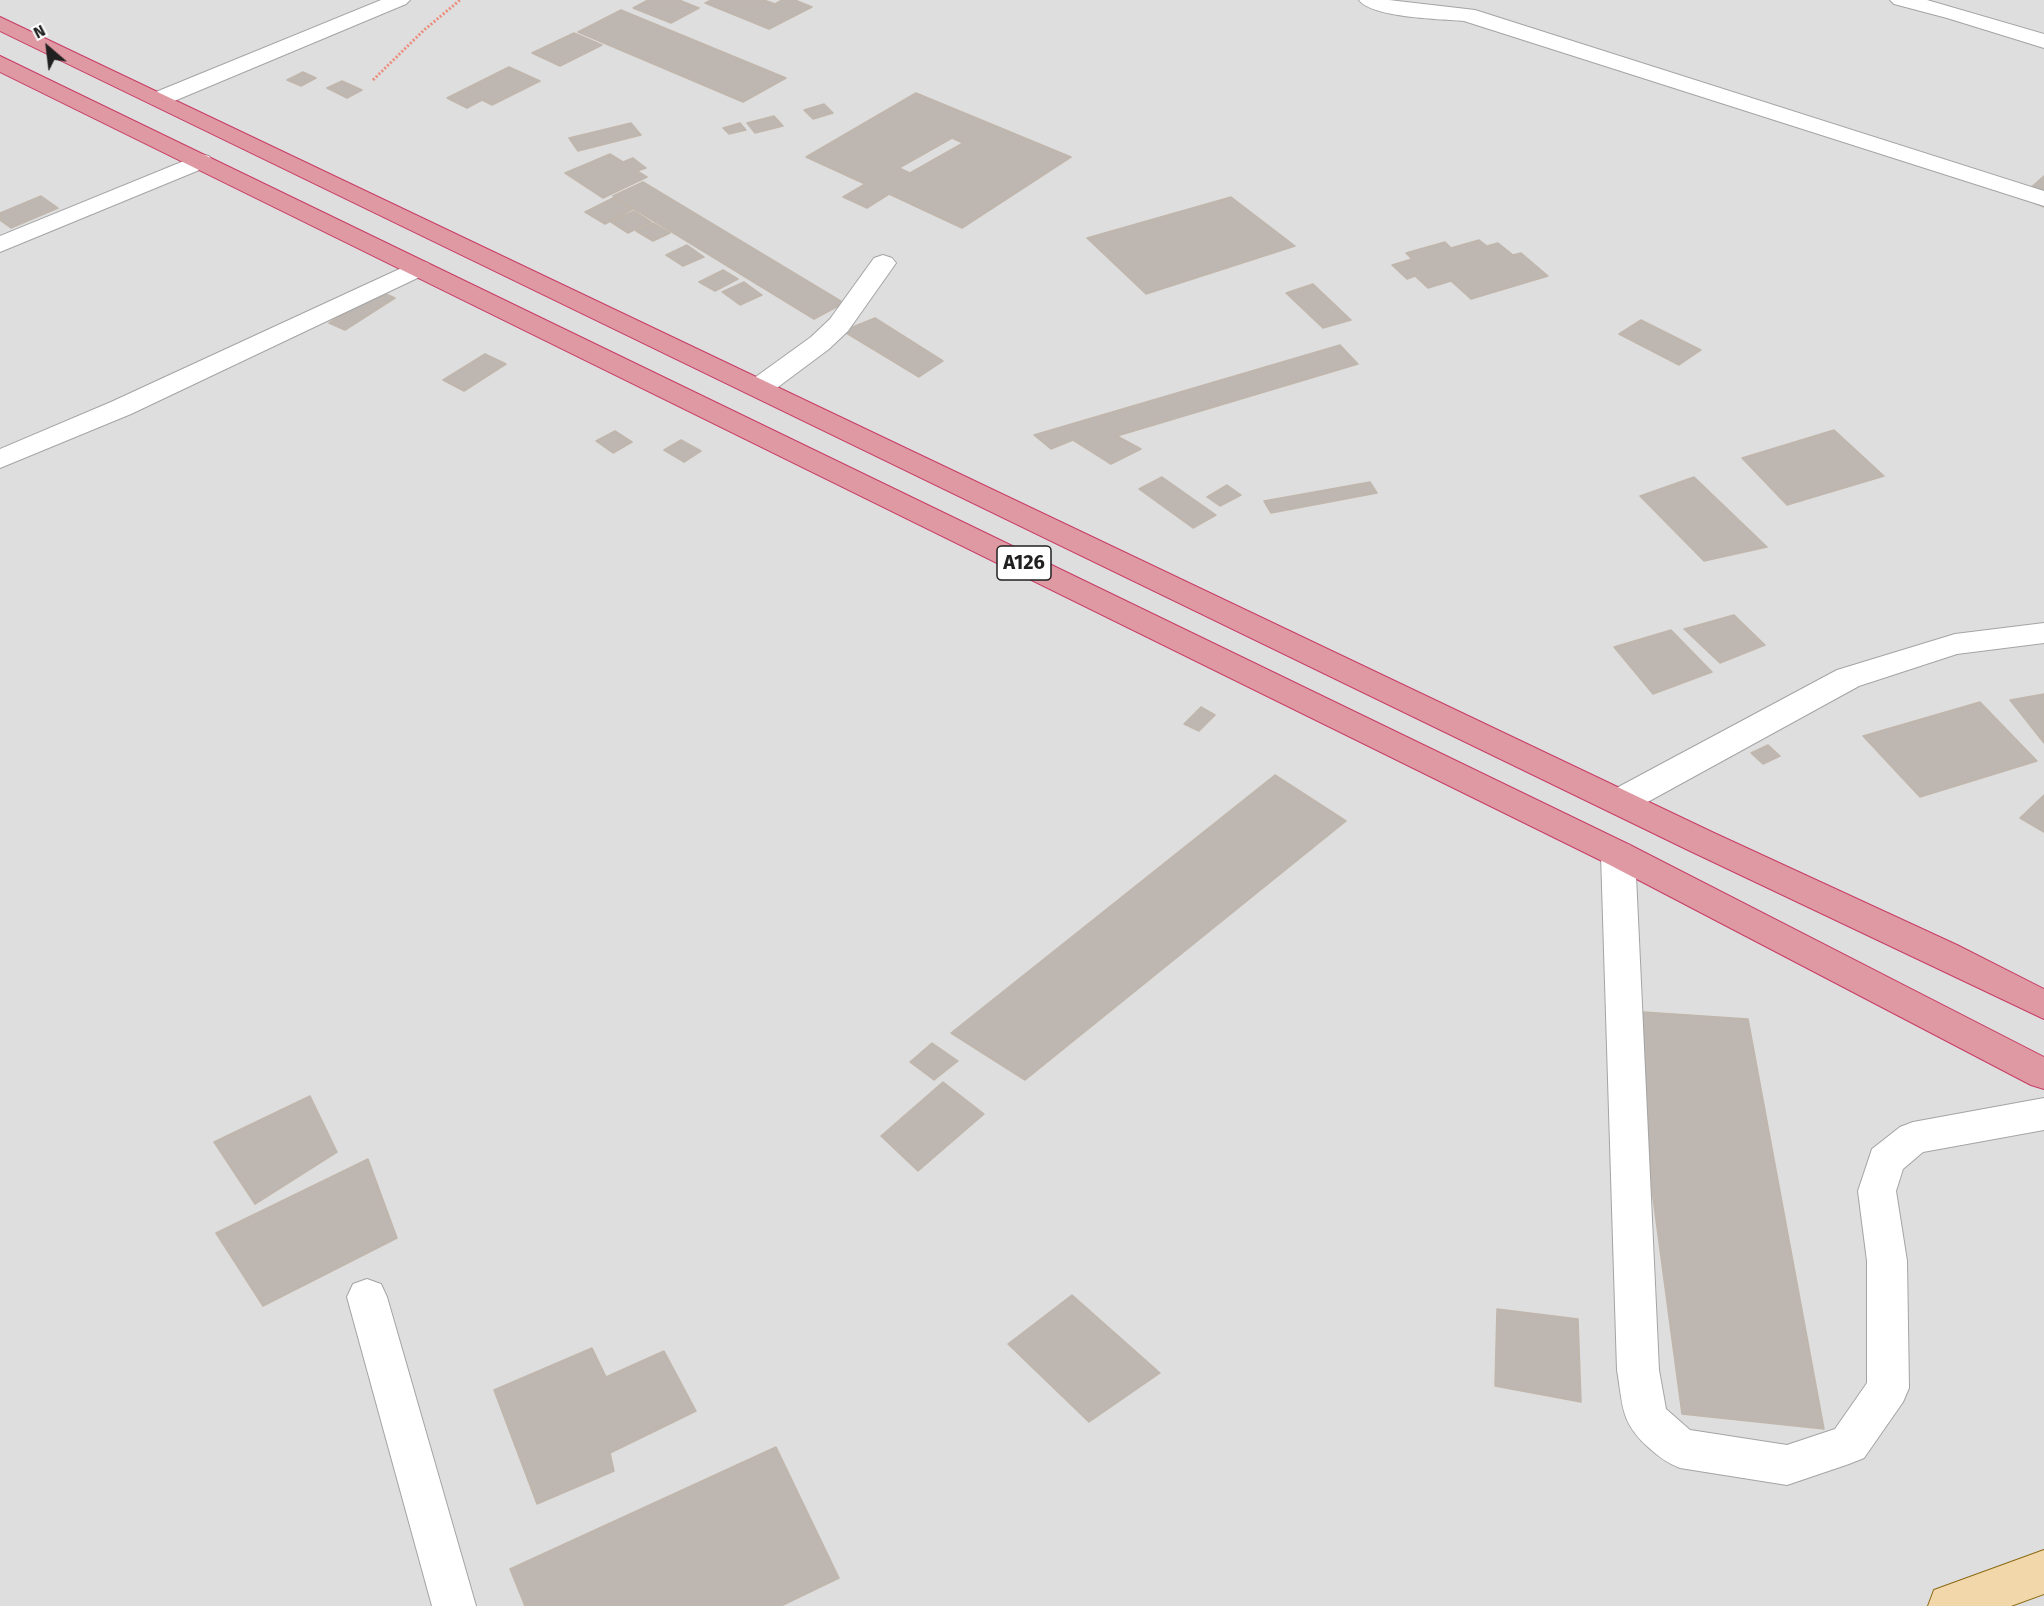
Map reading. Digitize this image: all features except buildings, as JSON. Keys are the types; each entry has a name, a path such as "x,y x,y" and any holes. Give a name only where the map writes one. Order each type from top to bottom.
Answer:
{"highway":[{"name":"A126","path":"0,23 1700,841 1945,955 2044,1005"},
{"name":"A126","path":"0,63 1618,854 2044,1074"}],"main road":[{"path":"1950,1606 2044,1572"}],"street":[{"path":"159,99 399,0"},
{"path":"1370,0 1393,7 1467,15 2044,199"},
{"path":"1901,0 1954,13 2044,41"},
{"path":"0,245 201,161"},
{"path":"760,387 820,343 839,325 883,263"},
{"path":"0,459 121,408 420,268"},
{"path":"1621,801 1848,678 1955,644 2044,633"},
{"path":"1618,854 1638,1370 1647,1419 1680,1448 1787,1465 1849,1444 1888,1388 1887,1261 1877,1191 1886,1160 1913,1138 2044,1114"},
{"path":"367,1297 454,1606"}],"path":[{"path":"373,80 423,31 460,0"}],"shaded area":[{"path":"0,0 2044,0 2044,1606 0,1606"}]}
